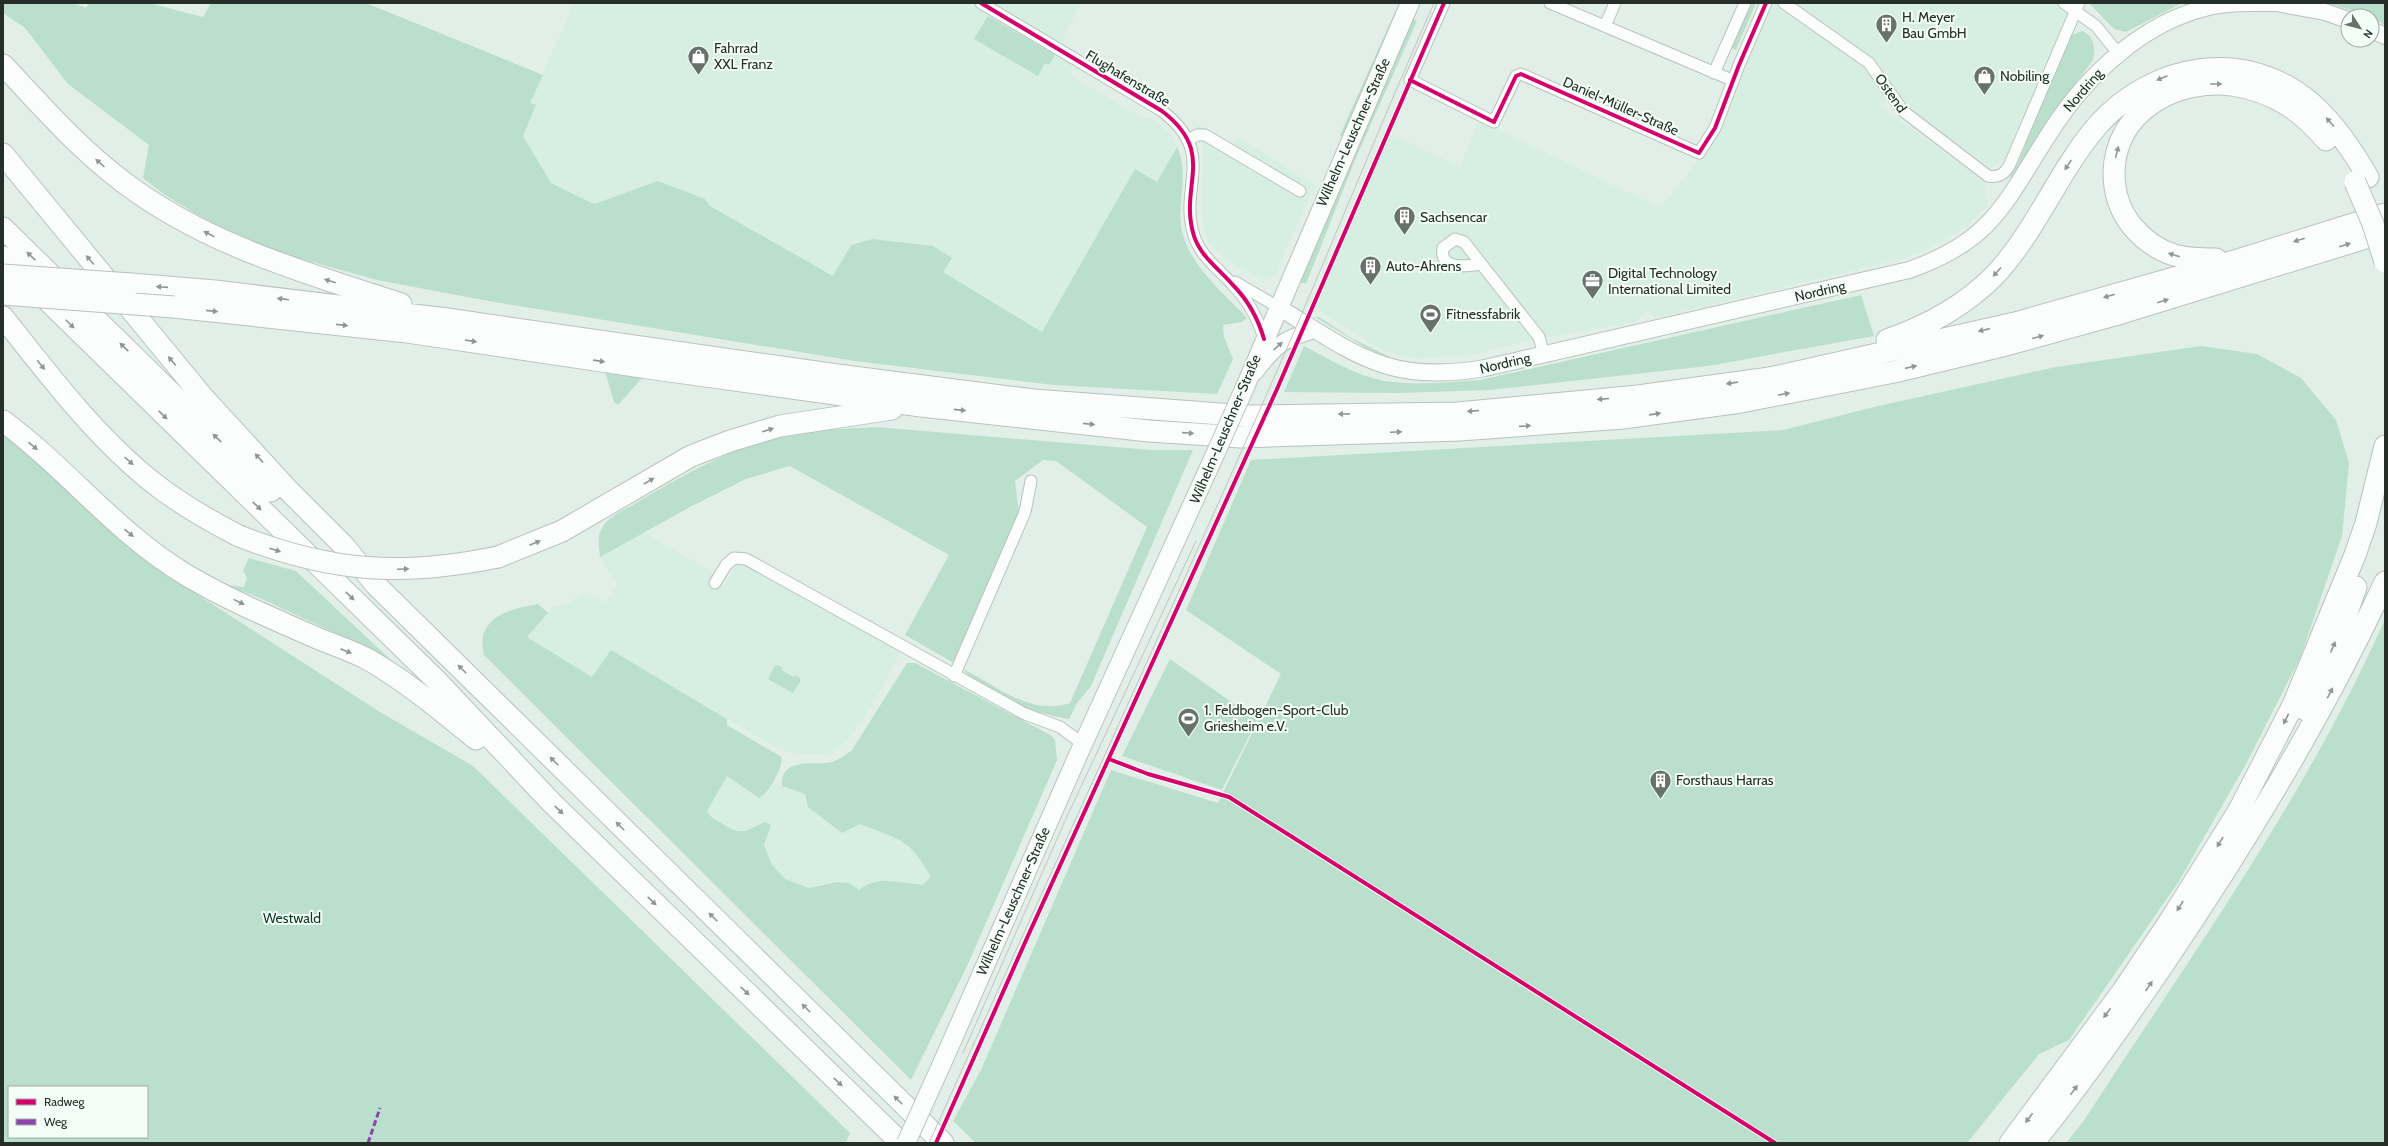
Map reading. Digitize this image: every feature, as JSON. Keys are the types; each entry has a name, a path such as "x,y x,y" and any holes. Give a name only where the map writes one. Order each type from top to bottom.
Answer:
{"highway":[{"path":"3,65 59,125 108,170 140,194 174,215 212,236 268,260 447,319"},
{"path":"1770,378 1912,332 1940,318 1977,292 1995,275 2020,241 2071,161 2110,113 2135,92 2167,76 2183,71 2217,67 2250,71 2284,84 2322,113 2348,146 2361,180 2385,262"},
{"path":"2241,259 2195,259 2173,255 2148,242 2128,221 2121,208 2115,187 2114,165 2117,151 2129,125 2149,104 2167,94 2196,85 2217,84 2240,86 2268,94 2290,105 2314,125 2361,180 2385,217"},
{"path":"3,154 202,396 290,492 344,546 376,585"},
{"path":"3,275 215,291 447,319 838,376 1018,398 1247,416 1458,413 1638,396 1770,378 2015,323 2241,259 2385,214"},
{"path":"3,228 303,522 335,552 376,585 943,1143"},
{"path":"3,294 174,307 406,332 662,370 921,406 1149,431 1241,436 1460,430 1623,418 1741,402 1894,372 2006,345 2115,315 2385,232"},
{"path":"3,258 437,682 531,783 901,1143"},
{"path":"3,317 71,400 122,454 178,501 207,520 239,536 304,559 358,568 437,567 498,557 562,531 691,456 730,441 780,426 921,406"},
{"path":"3,421 38,450 117,523 159,558 188,576 238,603 367,660 393,675 531,783"},
{"path":"2010,1143 2122,992 2196,880 2246,797 2293,705 2355,555 2368,516 2385,446"},
{"path":"2217,883 2282,762 2314,692 2343,624 2385,495"},
{"path":"2033,1143 2127,1018 2262,814 2290,767 2362,632 2385,582"}],"main road":[{"name":"Wilhelm-Leuschner-Straße","path":"906,1143 1083,744 1213,459 1410,3"},
{"name":"Nordring","path":"1278,307 1340,346 1370,361 1418,373 1470,371 1886,276 1946,255 1977,234 2005,205 2062,114 2087,83 2118,53 2150,32 2207,8 2243,3 2275,3 2325,12 2340,17"},
{"path":"1245,386 1269,355 1285,340 1314,330"}],"street":[{"name":"Flughafenstraße","path":"981,3 1162,111 1182,128 1189,140 1194,164 1192,228 1200,250 1224,275 1250,307 1264,338"},
{"name":"Daniel-Müller-Straße","path":"1444,3 1410,80 1494,122 1516,76 1521,74 1699,153 1715,128 1732,80 1766,3"},
{"path":"1550,3 1732,80"},
{"path":"1605,26 1616,3"},
{"path":"1714,73 1745,3"},
{"name":"Ostend","path":"1784,3 1869,63 1881,78 1897,105 1909,117 1988,176 2001,175 2010,164 2078,7"},
{"path":"2064,3 2078,7 2118,53"},
{"path":"1189,140 1197,135 1205,135 1300,191"},
{"path":"1481,264 1539,337 1544,354"},
{"name":"Flughafenstraße","path":"1224,275 1278,307"},
{"path":"954,676 1019,525 1028,501 1032,481"},
{"path":"716,583 729,561 734,558 746,559 1024,714 1060,727 1083,744"}],"shaded area":[{"path":"574,3 1081,3 1055,55 1072,65 1072,76 1144,119 1149,116 1154,119 1171,135 1177,147 1157,182 1135,169 1043,332 943,272 872,239 852,244 833,276 710,206 705,199 658,181 594,204 551,183 522,136 536,106 530,103"},
{"path":"1775,3 2072,3 2004,160 1991,168 1908,108 1895,88 1881,107 1984,181 1988,205 1966,227 1924,251 1905,258 1655,318 1649,310 1635,322 1523,342 1469,355 1416,359 1398,355 1378,348 1315,308 1351,220 1390,134 1460,166 1479,120 1660,208 1718,136 1762,27"},
{"path":"1191,121 1234,144 1238,137 1315,185 1275,274 1269,279 1264,280 1226,260 1211,246 1205,235 1202,216 1203,143"},
{"path":"643,532 716,574 712,581 723,587 738,561 901,652 871,707 848,740 836,750 827,754 800,754 780,750 611,650 592,677 527,637 553,607 569,603 582,593 606,602 617,584 600,557"},
{"path":"727,776 759,797 764,795 771,783 806,794 859,824 895,836 915,850 931,877 922,885 894,882 859,890 849,883 827,883 809,888 785,879 772,865 764,844 770,825 765,822 743,832 735,832 710,817 707,811"}],"green space":[{"path":"3,3 73,3 86,8 89,3 149,3 203,17 211,3 366,3 543,75 530,103 536,105 523,136 551,183 594,204 658,181 705,199 710,206 833,276 851,245 872,239 933,246 952,258 943,272 1042,332 1135,169 1157,182 1177,147 1183,176 1180,216 1181,226 1190,253 1207,276 1247,318 1242,322 1223,325 1224,337 1233,359 1217,394 1053,385 855,361 494,302 377,280 258,247 198,215 165,195 143,178 149,145 68,84 25,28 3,13"},
{"path":"1750,3 1756,3 1736,50 1730,47"},
{"path":"2089,3 2182,3 2126,32 2114,29"},
{"path":"2326,3 2385,3 2385,25 2380,22 2380,8 2344,8"},
{"path":"1395,12 1398,13 1342,138 1340,135"},
{"path":"988,16 1055,55 1049,65 1045,63 1038,76 974,39"},
{"path":"1412,18 1417,21 1355,160 1306,284 1300,282"},
{"path":"2082,31 2092,39 2094,47 2093,60 2052,114 2012,181 2010,176 2017,165 2068,41 2072,35"},
{"path":"1861,295 1874,336 1708,366 1490,390 1398,393 1284,392 1304,346 1353,371 1374,379 1421,383 1480,380"},
{"path":"1315,317 1319,317 1353,339 1390,357 1390,360 1371,351"},
{"path":"2201,346 2257,354 2301,378 2336,420 2349,463 2342,536 2300,658 2246,764 2179,881 2069,1040 2039,1054 1967,1143 976,1143 953,1121 981,1070 1111,770 1218,803 1281,674 1186,610 1251,460 1783,430 1878,406 2056,367"},
{"path":"605,371 643,377 618,405 614,402"},
{"path":"876,427 1151,450 1193,450 1091,686 1077,703 1069,719 1038,712 996,694 975,681 964,669 1015,698 1028,703 1042,706 1056,706 1070,703 1147,527 1056,461 1043,460 1015,481 1019,513 954,663 905,635 949,555 790,466 746,479 690,507 600,557 600,533 607,521 619,512 725,455 763,441 782,436 817,431"},
{"name":"Westwald","path":"3,433 64,487 195,593 380,712 473,766 850,1133 846,1143 3,1143"},
{"path":"249,558 296,571 409,677 361,645 253,595 220,584 244,587 247,578 243,570"},
{"path":"538,604 548,613 527,637 592,677 611,650 727,719 727,725 780,756 782,760 777,775 771,786 763,795 759,798 727,776 707,811 715,819 738,831 747,830 765,822 771,825 764,845 772,865 785,879 809,888 837,882 849,883 859,890 866,885 881,881 922,885 931,877 916,854 909,847 894,837 860,824 842,833 808,807 805,794 782,786 783,777 786,771 791,767 797,765 830,762 840,758 852,750 907,663 915,663 1052,736 1055,740 1057,760 968,964 911,1080 484,655 484,632 489,624 505,613"},
{"path":"2385,619 2385,1143 2066,1143 2083,1122 2204,938 2283,813 2320,749 2354,685"},
{"name":"1. Feldbogen-Sport-Club Griesheim e.V.","path":"1170,659 1257,720 1222,790 1122,756"},
{"path":"778,665 783,668 782,670 793,677 794,675 800,678 800,682 793,693 768,679 774,667"}],"tram line":[{"path":"929,1143 1269,389 1434,3"},
{"path":"963,1053 1064,823 1196,541"}],"marked path":[{"path":"368,1143 380,1108"}],"cycle path":[{"path":"981,3 1162,111 1179,127 1188,142 1193,156 1190,218 1194,236 1205,256 1227,278 1247,302 1259,324 1264,339"},
{"path":"936,1143 1027,938 1277,389 1444,3"},
{"path":"1410,80 1494,122 1516,76 1521,74 1699,153 1715,128 1739,65 1766,3"},
{"path":"1109,759 1148,774 1229,797 1775,1143"}],"place":[{"name":"H. Meyer Bau GmbH","path":"1887,44"},
{"name":"Fahrrad XXL Franz","path":"699,76"},
{"name":"Nobiling","path":"1984,96"},
{"name":"Sachsencar","path":"1405,236"},
{"name":"Auto-Ahrens","path":"1370,286"},
{"name":"Digital Technology International Limited","path":"1592,300"},
{"name":"Fitnessfabrik","path":"1430,334"},
{"name":"1. Feldbogen-Sport-Club Griesheim e.V.","path":"1189,738"},
{"name":"Forsthaus Harras","path":"1660,800"}]}
